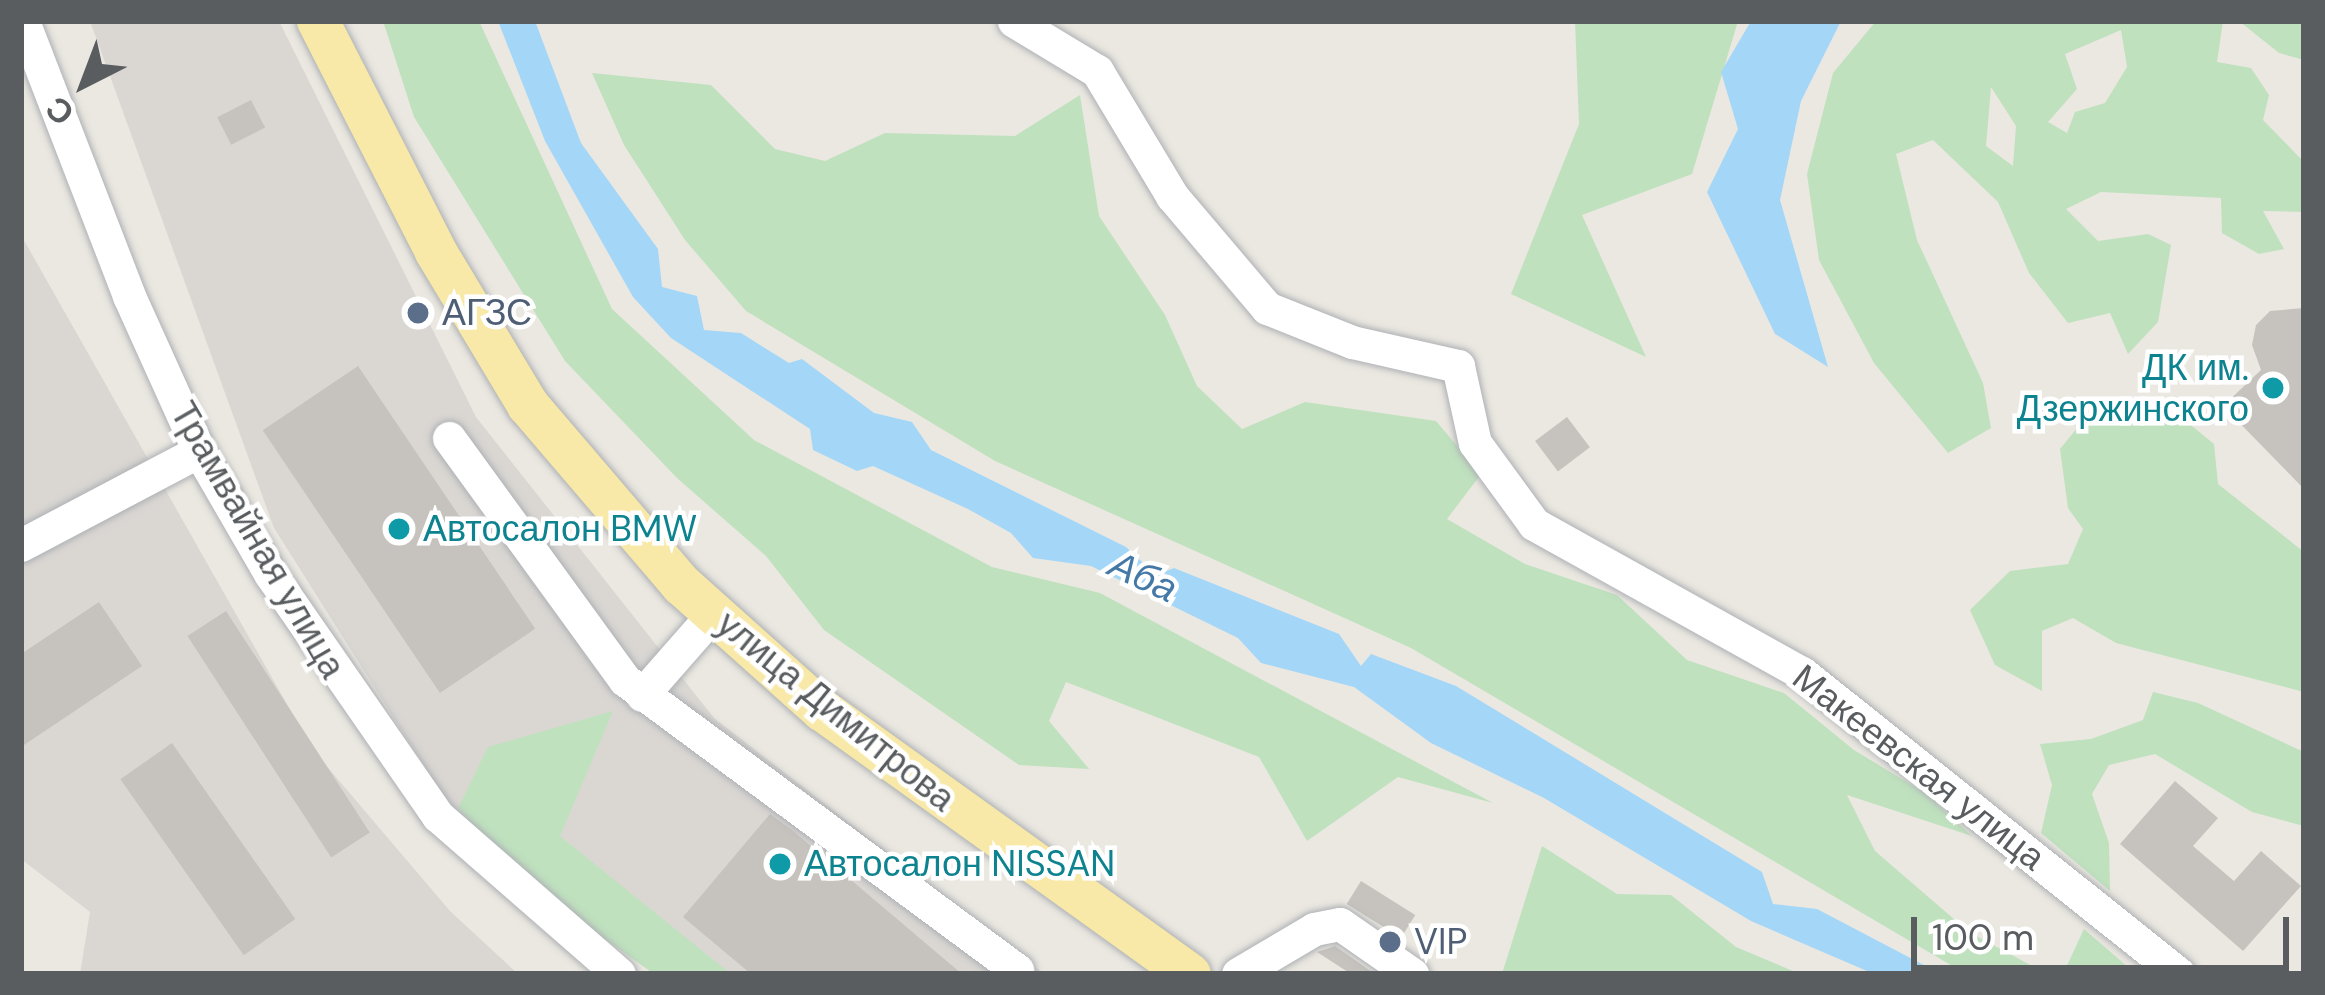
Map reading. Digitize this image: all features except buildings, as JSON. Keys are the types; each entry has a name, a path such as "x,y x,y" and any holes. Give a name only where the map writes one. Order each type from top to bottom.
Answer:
{"main road":[{"name":"улица Димитрова","path":"318,21 436,252 528,405 713,614 822,710 1190,974"}],"street":[{"name":"Трамвайная улица","path":"23,21 70,158 199,451 359,713 438,816 619,974"},
{"name":"Макеевская улица","path":"1014,21 1097,71 1172,196 1267,308 1352,342 1458,366 1474,443 1534,524 1802,673 2179,974"},
{"path":"449,438 598,646 642,695 1017,970"},
{"path":"21,545 199,451"},
{"path":"642,695 713,614"},
{"path":"1238,974 1314,928 1340,924 1412,974"}],"shaded area":[{"path":"90,21 279,21 476,417 714,718 1045,974 665,974 541,885 448,804 274,528"},
{"path":"21,235 313,750 450,911 518,974 80,974 90,912 21,859"}],"green space":[{"path":"383,21 479,21 612,309 754,440 992,567 1100,593 1493,803 1398,777 1307,841 1259,757 1066,682 1049,721 1089,769 1019,765 824,630 766,556 677,478 565,361 414,117"},
{"path":"1575,21 1738,21 1692,174 1582,215 1646,357 1511,294 1579,124"},
{"path":"1876,21 2223,21 2217,62 2251,68 2269,95 2263,120 2304,162 2304,212 2263,211 2284,249 2259,254 2222,233 2221,198 2101,192 2066,209 2098,241 2148,234 2171,245 2158,322 2128,354 2110,313 2068,323 2029,273 1998,202 1933,140 1896,154 1917,240 1983,383 1991,428 1948,453 1874,363 1819,260 1807,174 1833,73","holes":["2121,30 2127,67 2105,103 2075,112 2067,133 2048,122 2077,89 2065,54","1991,87 2016,126 2013,166 1986,146"]},
{"path":"2239,21 2304,21 2304,60 2279,53"},
{"path":"592,73 711,85 775,149 825,161 885,133 1015,136 1080,95 1099,216 1165,315 1197,386 1242,429 1305,402 1436,421 1481,474 1447,519 1525,564 1617,595 1687,660 1784,693 1854,750 1925,793 1972,836 1847,795 1875,851 1969,932 2047,974 1966,974 1411,648 995,461 746,311 685,240 624,145"},
{"path":"2099,401 2175,412 2214,444 2218,484 2304,552 2304,692 2116,643 2073,618 2042,631 2042,691 1995,665 1970,610 2010,571 2068,564 2083,529 2068,508 2060,449"},
{"path":"2153,692 2198,703 2304,752 2304,826 2252,812 2155,754 2109,765 2092,794 2109,843 2110,891 2041,833 2052,785 2040,744 2091,739 2143,720"},
{"path":"613,711 560,836 731,974 654,974 528,884 458,808 488,747"},
{"path":"1542,846 1617,894 1671,895 1736,947 1800,974 1502,974"},
{"path":"2084,929 2136,974 2063,974"}],"water":[{"name":"Аба","path":"498,21 535,21 581,143 658,249 662,287 697,296 704,330 741,333 789,363 802,359 874,413 912,422 931,450 1126,547 1156,575 1174,568 1339,634 1361,666 1371,654 1456,686 1762,872 1773,904 1817,909 1941,974 1874,974 1751,921 1544,798 1431,743 1354,687 1261,663 1238,638 1091,566 1033,558 1011,533 968,509 873,466 857,471 813,450 810,429 671,338 633,297 545,141"},
{"path":"1751,21 1841,21 1801,101 1780,200 1828,367 1775,334 1707,192 1738,129 1721,72"}],"place":[{"name":"АГЗС","path":"418,313"},
{"name":"ДК им. Дзержинского","path":"2273,388"},
{"name":"Автосалон BMW","path":"399,529"},
{"name":"Автосалон NISSAN","path":"780,864"},
{"name":"VIP","path":"1390,942"}]}
